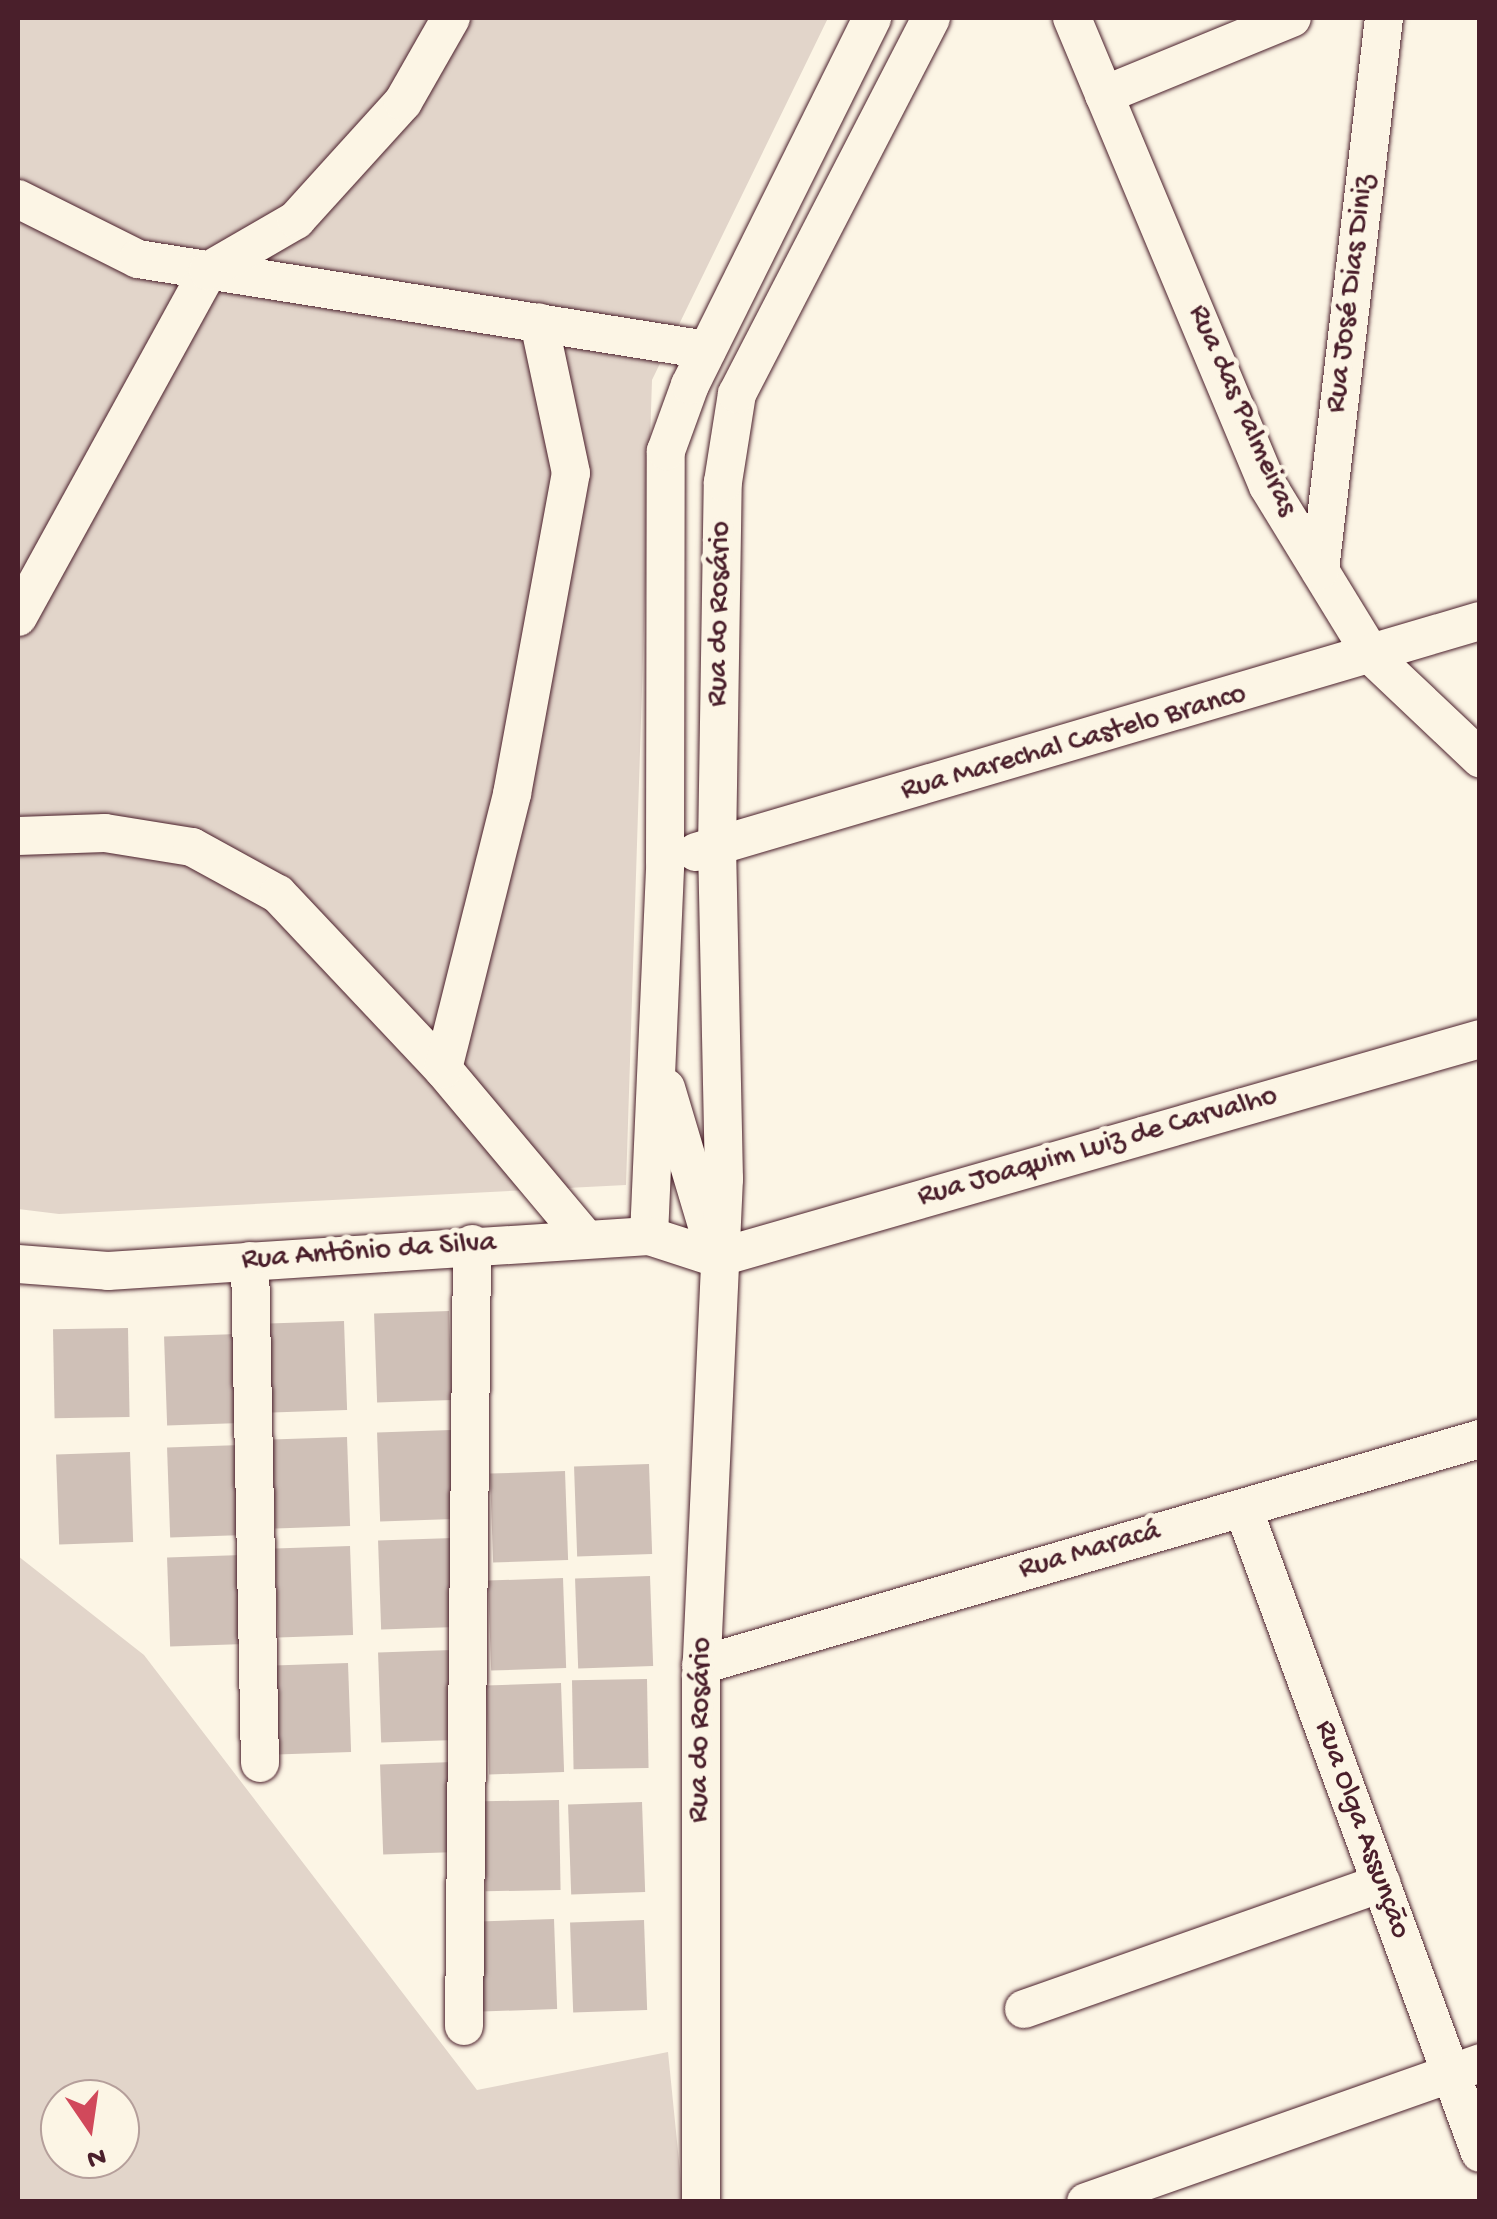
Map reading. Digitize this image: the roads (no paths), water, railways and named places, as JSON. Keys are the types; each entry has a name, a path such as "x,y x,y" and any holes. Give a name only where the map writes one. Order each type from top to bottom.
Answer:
{"street":[{"path":"18,617 208,270 296,220 403,102 451,18"},
{"name":"Rua do Rosário","path":"649,1236 665,857 666,451 707,350 872,18"},
{"name":"Rua do Rosário","path":"701,2202 702,1665 717,1258 724,1179 717,849 723,482 737,394 931,18"},
{"name":"Rua das Palmeiras","path":"1072,18 1268,486 1372,656 1480,758"},
{"path":"1104,95 1292,18"},
{"name":"Rua José Dias Diniz","path":"1320,570 1384,18"},
{"path":"18,199 138,259 707,350"},
{"path":"443,1069 512,794 571,473 539,322"},
{"name":"Rua Marechal Castelo Branco","path":"665,857 717,849 1480,621"},
{"path":"18,836 105,832 192,847 278,894 443,1069 585,1238"},
{"name":"Rua Joaquim Luiz de Carvalho","path":"717,1258 1480,1039"},
{"name":"Rua do Rosário","path":"658,1058 717,1258"},
{"name":"Rua Antônio da Silva","path":"18,1264 108,1271 472,1244 649,1236 717,1258"},
{"path":"464,2026 472,1244"},
{"path":"250,1262 260,1762"},
{"name":"Rua Maracá","path":"702,1665 1480,1439"},
{"name":"Rua Olga Assunção","path":"1243,1508 1381,1883 1465,2068 1480,2152"},
{"path":"1024,2009 1381,1883"},
{"path":"1086,2202 1465,2068"}]}
